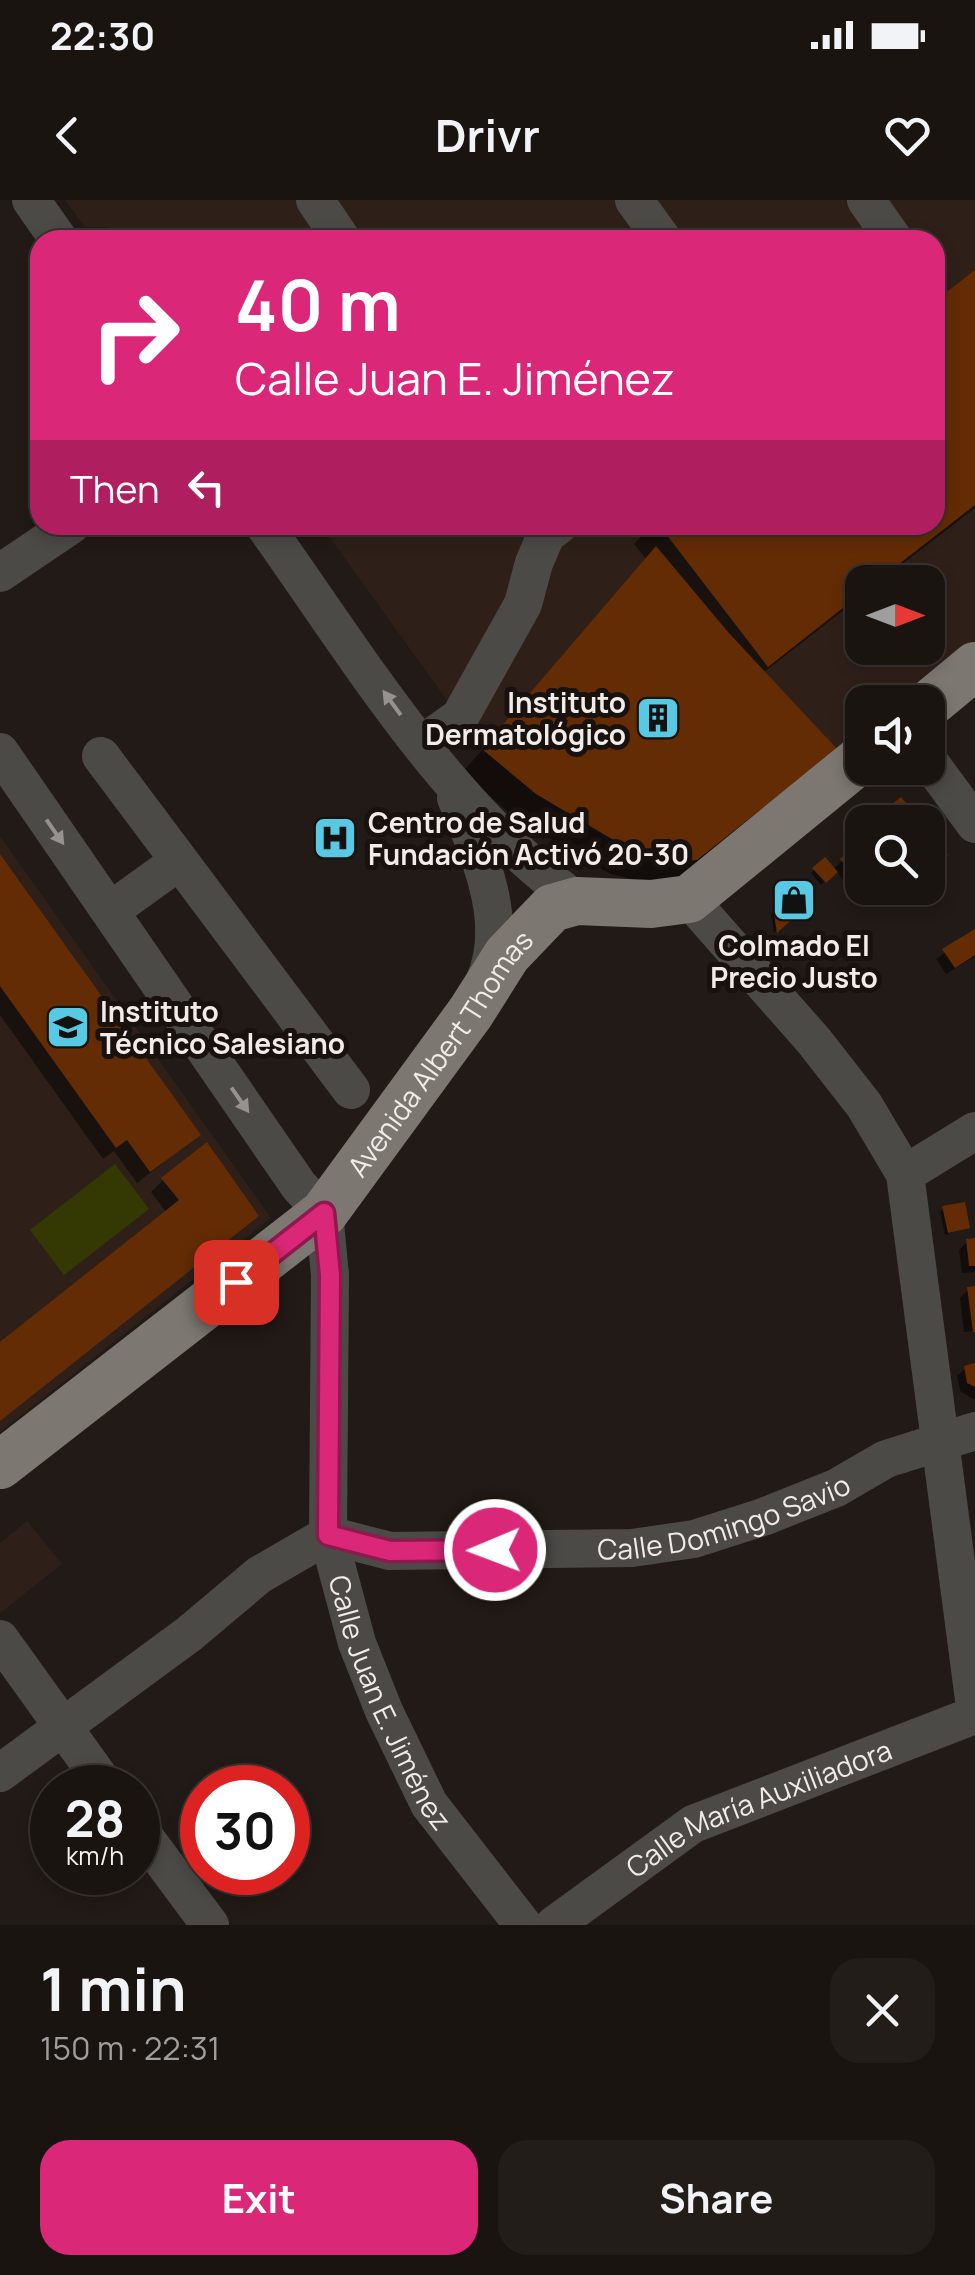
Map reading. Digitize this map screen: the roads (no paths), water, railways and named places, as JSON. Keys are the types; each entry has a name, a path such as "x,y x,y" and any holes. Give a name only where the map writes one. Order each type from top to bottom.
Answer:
{"main road":[{"path":"945,691 975,666"},
{"path":"576,901 662,904 689,899 845,772"},
{"name":"Avenida Albert Thomas","path":"0,1465 324,1213 471,1012 507,955 552,908 576,901"}],"street":[{"path":"31,200 52,230"},
{"path":"315,200 335,230"},
{"path":"634,200 656,230"},
{"path":"866,200 887,230"},
{"path":"0,573 56,535"},
{"path":"271,535 449,782 555,886 576,901"},
{"path":"422,744 460,717 524,604 545,535"},
{"path":"0,752 299,1186 324,1213"},
{"path":"101,756 351,1090"},
{"path":"449,782 488,884 494,926 494,958 471,1012"},
{"path":"945,783 975,824"},
{"path":"110,911 178,862"},
{"path":"689,899 814,1040 864,1105 905,1174 959,1438 975,1707"},
{"path":"905,1174 975,1130"},
{"name":"Calle Juan E. Jiménez","path":"324,1213 330,1275 328,1535 358,1643 384,1711 429,1804 482,1868 522,1925"},
{"name":"Calle Domingo Savio","path":"328,1535 390,1551 632,1548 694,1539 836,1488 886,1459 959,1438"},
{"path":"0,1773 189,1634 259,1575 328,1535"},
{"path":"0,1639 90,1765"},
{"name":"Calle María Auxiliadora","path":"554,1925 693,1824 975,1715"},
{"path":"160,1858 210,1925"}],"place":[{"name":"Instituto Dermatológico","path":"658,718"},
{"name":"Centro de Salud Fundación Activó 20-30","path":"335,838"},
{"name":"Colmado El Precio Justo","path":"794,900"},
{"name":"Instituto Técnico Salesiano","path":"68,1027"}]}
